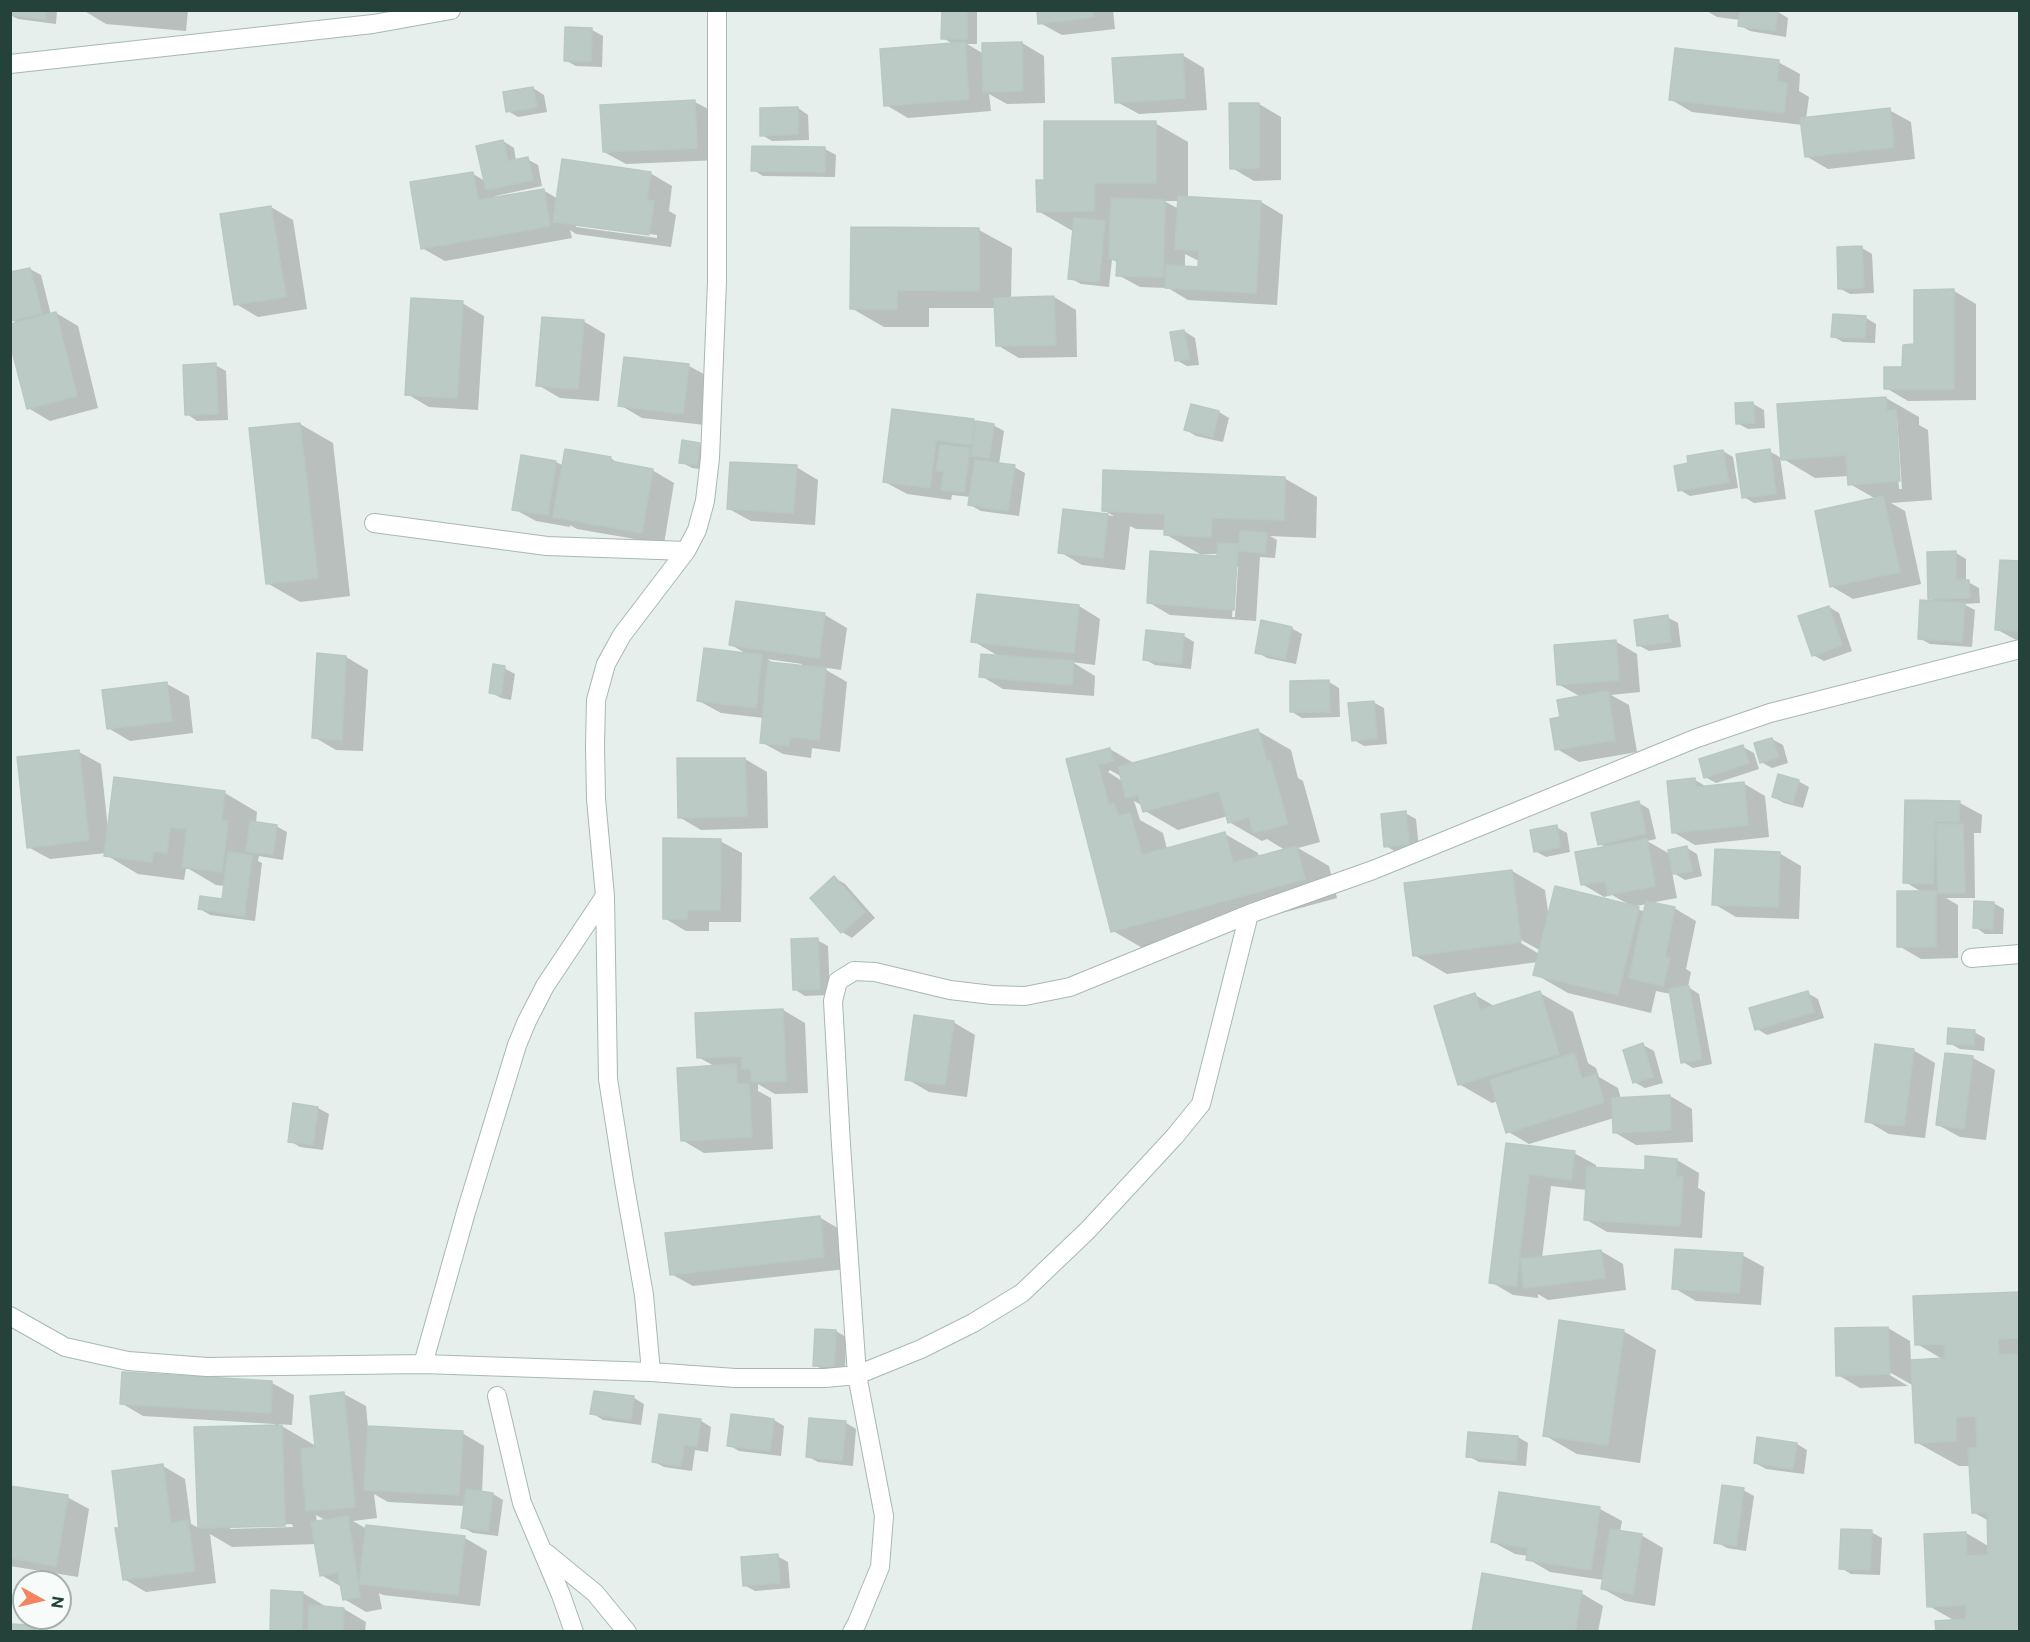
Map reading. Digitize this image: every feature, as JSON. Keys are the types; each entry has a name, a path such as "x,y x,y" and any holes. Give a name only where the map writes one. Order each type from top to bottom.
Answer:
{"street":[{"path":"10,64 374,17 451,10"},
{"path":"651,1372 644,1295 608,1079 605,896 596,799 596,700 606,664 622,635 686,551 697,530 705,501 710,458 717,281 717,10"},
{"path":"374,523 547,546 686,551"},
{"path":"852,1632 880,1566 884,1516 857,1375 833,1001 838,981 854,971 875,972 950,990 992,995 1025,996 1070,987 1249,914 1373,870 1718,731 1770,713 2019,649"},
{"path":"423,1364 466,1212 526,1021 545,987 605,896"},
{"path":"10,1316 65,1347 128,1361 207,1366 423,1364 651,1372 735,1378 825,1378 857,1375 921,1349 973,1323 1022,1293 1088,1230 1175,1136 1202,1104 1249,914"},
{"path":"1971,958 2019,954"},
{"path":"497,1396 522,1503 574,1632"},
{"path":"542,1550 595,1593 627,1632"}],"building":[{"path":"10,10 46,10 45,19 10,15"},
{"path":"942,10 967,10 967,39 941,39"},
{"path":"1037,10 1093,10 1094,17 1038,24"},
{"path":"1740,10 1778,11 1775,31 1738,26"},
{"path":"565,27 592,28 591,61 564,61"},
{"path":"965,42 969,99 884,106 880,49"},
{"path":"1022,42 1023,91 983,92 982,43"},
{"path":"1675,48 1779,60 1777,81 1787,83 1784,113 1669,100"},
{"path":"1183,54 1185,98 1115,103 1112,58"},
{"path":"533,87 537,107 506,112 503,92"},
{"path":"695,100 697,148 603,152 600,105"},
{"path":"1229,103 1259,103 1259,168 1230,169"},
{"path":"798,107 798,134 760,136 760,108"},
{"path":"1890,108 1894,147 1805,157 1800,118"},
{"path":"1044,121 1156,121 1156,183 1094,183 1094,211 1037,212 1036,180 1044,180"},
{"path":"503,140 508,161 528,157 533,180 486,190 476,146"},
{"path":"752,146 825,147 825,172 751,171"},
{"path":"562,159 651,172 647,200 654,201 649,235 553,222"},
{"path":"473,172 478,200 544,189 550,226 421,249 410,182"},
{"path":"1178,196 1261,201 1256,293 1165,288 1166,265 1198,267 1199,251 1175,249"},
{"path":"1111,198 1165,200 1163,277 1116,276 1117,260 1109,259"},
{"path":"271,206 286,297 234,305 220,214"},
{"path":"1074,218 1105,221 1099,282 1068,279"},
{"path":"851,227 979,228 979,291 897,290 897,309 850,309"},
{"path":"1862,246 1864,288 1838,289 1837,247"},
{"path":"30,268 42,313 11,321 10,272"},
{"path":"1954,289 1954,389 1884,389 1884,367 1902,367 1903,345 1914,344 1914,290"},
{"path":"1054,296 1056,345 996,346 994,298"},
{"path":"411,298 463,301 457,398 405,395"},
{"path":"56,312 77,396 27,409 10,343 10,324"},
{"path":"1833,314 1866,316 1865,338 1831,337"},
{"path":"542,317 584,320 578,389 536,386"},
{"path":"1184,330 1189,359 1175,361 1170,332"},
{"path":"624,357 689,364 683,414 618,406"},
{"path":"216,363 218,414 185,415 183,365"},
{"path":"1886,397 1887,411 1896,410 1900,481 1848,485 1846,455 1781,460 1777,404"},
{"path":"1753,402 1755,423 1736,424 1735,403"},
{"path":"1191,404 1219,411 1213,437 1184,430"},
{"path":"892,409 974,419 972,445 936,440 930,488 883,482"},
{"path":"976,421 994,424 989,458 971,456"},
{"path":"300,423 318,578 266,584 249,428"},
{"path":"682,440 700,443 697,465 679,463"},
{"path":"940,445 970,448 964,492 941,490 944,471 936,471"},
{"path":"565,449 611,457 610,461 653,469 642,533 553,517"},
{"path":"1770,449 1776,494 1742,498 1736,454"},
{"path":"1723,450 1729,482 1678,491 1674,466 1688,463 1687,456"},
{"path":"521,455 556,461 548,515 512,510"},
{"path":"975,460 1015,465 1008,511 968,505"},
{"path":"730,462 797,465 793,513 727,509"},
{"path":"1103,470 1285,477 1284,520 1212,518 1211,537 1164,535 1165,514 1102,511"},
{"path":"1883,496 1900,572 1830,587 1815,511"},
{"path":"1063,509 1108,514 1103,558 1058,553"},
{"path":"1240,531 1267,533 1265,553 1239,551"},
{"path":"1218,543 1238,544 1234,610 1147,603 1150,551 1217,556"},
{"path":"1956,551 1956,580 1969,580 1970,598 1928,599 1927,552"},
{"path":"2000,560 2020,561 2020,631 1995,630"},
{"path":"977,594 1079,605 1074,653 971,642"},
{"path":"1920,600 1965,603 1962,642 1918,639"},
{"path":"736,601 825,613 819,658 729,645"},
{"path":"1829,606 1842,645 1812,656 1798,616"},
{"path":"1668,615 1671,642 1637,646 1634,620"},
{"path":"1261,620 1292,627 1285,659 1255,653"},
{"path":"1146,630 1184,634 1181,664 1143,660"},
{"path":"1616,640 1619,680 1557,685 1554,645"},
{"path":"704,648 762,655 756,708 697,701"},
{"path":"317,653 346,656 342,740 312,738"},
{"path":"981,654 1074,661 1072,685 979,677"},
{"path":"768,662 826,668 819,740 790,737 789,746 760,743"},
{"path":"493,664 505,666 501,695 489,693"},
{"path":"1329,680 1330,712 1290,712 1290,681"},
{"path":"167,682 172,721 107,729 102,690"},
{"path":"1608,691 1615,740 1555,750 1550,719 1560,717 1557,700"},
{"path":"1374,701 1377,738 1352,741 1348,703"},
{"path":"1258,729 1267,762 1270,760 1288,824 1253,833 1249,817 1228,823 1219,791 1143,812 1138,794 1126,798 1118,767"},
{"path":"1772,738 1779,757 1760,763 1754,743"},
{"path":"1743,745 1749,763 1704,778 1699,759"},
{"path":"1110,748 1113,761 1098,765 1109,805 1114,803 1118,816 1130,813 1142,855 1225,832 1233,863 1296,846 1305,879 1111,932 1066,759"},
{"path":"79,750 89,840 27,848 17,757"},
{"path":"677,758 745,758 747,816 678,818"},
{"path":"1778,774 1799,780 1793,803 1772,797"},
{"path":"114,777 225,791 222,821 228,821 222,872 182,867 187,829 170,827 167,853 153,851 152,862 104,856"},
{"path":"1695,778 1696,787 1744,782 1748,825 1672,833 1667,781"},
{"path":"1905,800 1960,801 1959,822 1935,821 1933,884 1903,883"},
{"path":"1639,801 1646,833 1598,845 1591,813"},
{"path":"1406,811 1409,844 1384,847 1381,814"},
{"path":"250,821 277,825 273,855 246,851"},
{"path":"1936,824 1963,824 1965,893 1938,893"},
{"path":"1557,825 1560,847 1534,852 1530,830"},
{"path":"663,838 721,839 720,910 687,910 687,919 663,919"},
{"path":"1647,839 1655,886 1608,895 1605,881 1581,885 1575,852"},
{"path":"1687,846 1692,871 1673,874 1668,850"},
{"path":"1715,849 1780,852 1778,907 1712,905"},
{"path":"228,852 252,856 244,916 198,909 200,896 222,899"},
{"path":"1512,870 1521,942 1413,956 1404,883"},
{"path":"834,876 865,912 841,933 810,898"},
{"path":"1555,886 1639,907 1618,995 1533,975"},
{"path":"1897,891 1936,891 1936,947 1897,947"},
{"path":"1646,901 1675,907 1665,957 1670,958 1663,986 1629,978"},
{"path":"1974,901 1994,902 1993,929 1973,928"},
{"path":"818,938 820,989 793,990 791,939"},
{"path":"1689,986 1702,1059 1681,1063 1669,989"},
{"path":"1540,991 1559,1054 1458,1085 1434,1006 1475,993 1480,1010"},
{"path":"1808,991 1814,1012 1755,1030 1749,1008"},
{"path":"783,1009 786,1081 752,1082 751,1069 742,1069 742,1056 697,1058 695,1013"},
{"path":"914,1015 954,1021 945,1085 905,1080"},
{"path":"1948,1028 1975,1030 1974,1045 1947,1044"},
{"path":"1643,1043 1653,1077 1633,1083 1623,1050"},
{"path":"1875,1044 1914,1049 1904,1126 1865,1122"},
{"path":"1574,1053 1582,1079 1596,1074 1604,1102 1506,1133 1490,1080"},
{"path":"1945,1053 1973,1056 1964,1129 1936,1125"},
{"path":"736,1064 737,1084 749,1084 752,1137 681,1141 677,1068"},
{"path":"1670,1095 1671,1130 1613,1133 1612,1098"},
{"path":"293,1103 318,1107 313,1145 288,1142"},
{"path":"1506,1143 1575,1151 1571,1180 1529,1174 1516,1286 1489,1283"},
{"path":"1645,1156 1677,1159 1676,1177 1683,1177 1680,1226 1584,1220 1587,1167 1645,1170"},
{"path":"820,1216 824,1257 670,1275 665,1233"},
{"path":"1675,1249 1743,1253 1739,1293 1672,1289"},
{"path":"1601,1250 1605,1278 1524,1288 1521,1259"},
{"path":"2020,1292 2020,1338 1998,1339 1999,1355 2020,1354 2020,1632 1936,1632 1935,1621 1966,1619 1966,1605 1927,1607 1924,1534 1966,1532 1967,1556 1988,1555 1987,1513 1972,1513 1968,1448 1977,1448 1976,1416 1956,1417 1956,1441 1915,1443 1911,1360 1945,1358 1944,1344 1915,1345 1913,1296"},
{"path":"1559,1320 1624,1330 1608,1445 1543,1436"},
{"path":"1888,1327 1890,1374 1836,1376 1835,1328"},
{"path":"815,1329 836,1330 834,1366 813,1366"},
{"path":"122,1372 272,1381 271,1413 120,1404"},
{"path":"594,1391 634,1396 631,1420 590,1414"},
{"path":"344,1392 355,1507 306,1511 301,1449 315,1447 310,1396"},
{"path":"659,1414 701,1419 697,1446 684,1445 681,1466 652,1462"},
{"path":"731,1414 774,1419 770,1451 727,1446"},
{"path":"809,1418 846,1421 842,1461 806,1457"},
{"path":"282,1425 285,1526 198,1528 194,1427"},
{"path":"368,1426 463,1431 459,1495 364,1490"},
{"path":"1468,1432 1518,1436 1516,1461 1466,1457"},
{"path":"1757,1437 1797,1443 1793,1469 1754,1463"},
{"path":"163,1464 171,1523 188,1520 195,1571 123,1580 115,1528 119,1528 112,1471"},
{"path":"1722,1485 1744,1488 1736,1546 1714,1543"},
{"path":"10,1486 68,1495 56,1566 10,1558"},
{"path":"466,1489 493,1493 488,1531 461,1528"},
{"path":"1499,1492 1600,1507 1591,1570 1526,1560 1528,1548 1491,1542"},
{"path":"348,1516 360,1597 343,1600 338,1572 320,1576 311,1522"},
{"path":"366,1525 465,1536 458,1595 359,1584"},
{"path":"1610,1529 1642,1534 1633,1594 1601,1589"},
{"path":"1841,1529 1872,1530 1870,1570 1839,1569"},
{"path":"778,1554 780,1583 743,1586 741,1557"},
{"path":"1482,1573 1582,1591 1575,1632 1472,1632"},
{"path":"271,1590 303,1592 302,1632 270,1632"},
{"path":"309,1605 344,1608 343,1632 308,1632"},
{"path":"10,1624 12,1624 12,1630 32,1630 32,1632 10,1632"}]}
